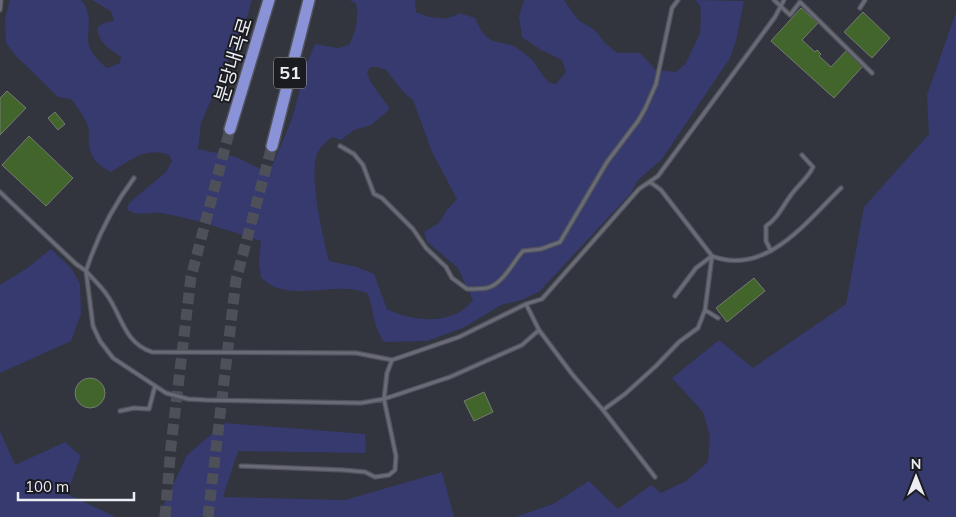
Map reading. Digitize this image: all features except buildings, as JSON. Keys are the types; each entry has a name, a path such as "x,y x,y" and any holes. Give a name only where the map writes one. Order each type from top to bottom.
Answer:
{"highway":[{"name":"분당내곡로","path":"230,130 269,0"},
{"name":"51","path":"272,146 309,0"}],"lane":[{"path":"0,10 1,0"},
{"path":"340,146 354,154 364,165 374,194 382,198 413,229 426,248 446,267 452,278 467,289 488,288 496,283 523,251 541,249 560,242 607,162 645,109 656,84 672,8 678,0"},
{"path":"774,0 790,15 800,1 872,73"},
{"path":"0,192 76,264 86,271 107,294 133,342 142,349 152,352 356,353 392,360 459,337 542,298 639,189 658,176 735,73 784,0"},
{"path":"860,8 865,0"},
{"path":"771,251 766,241 766,226 775,220 791,194 811,173 814,167 802,156"},
{"path":"134,178 118,199 93,249 86,271 90,315 100,341 113,358 166,393 205,400 361,403 384,399 450,377 522,346 539,330"},
{"path":"650,182 662,190 712,256 724,260 751,259 771,251 788,240 841,188"},
{"path":"675,296 696,268 712,256"},
{"path":"602,410 625,394 679,342 698,328 705,310 712,256"},
{"path":"526,304 539,330 655,477"},
{"path":"705,310 718,318"},
{"path":"241,466 344,470 365,472 375,477 389,475 395,470 396,456 384,399 387,373 392,360"},
{"path":"120,411 134,408 149,409 155,386"}],"shaded area":[{"path":"10,0 81,0 88,13 89,46 97,59 107,68 120,63 121,57 102,42 97,28 104,23 114,21 111,11 92,0 252,0 247,18 201,123 198,149 236,157 267,172 272,166 292,119 306,66 315,44 338,48 349,45 355,30 357,14 356,3 349,0 415,0 416,12 427,16 444,18 455,16 459,13 475,18 487,38 518,49 533,61 548,81 556,84 566,72 562,60 541,50 522,37 519,16 524,0 564,0 578,20 595,30 604,42 617,53 640,53 656,70 676,72 686,63 700,33 700,5 695,0 744,1 736,41 730,58 662,159 638,180 631,193 540,291 522,300 501,305 463,328 427,341 384,342 377,330 367,293 345,289 300,291 271,285 261,278 259,263 261,241 185,218 160,213 138,214 127,209 129,203 166,172 172,161 169,155 153,152 146,153 111,172 98,163 91,153 89,130 81,113 71,99 58,97 16,56 6,43 5,19","holes":["371,67 386,70 404,93 413,100 432,152 457,199 439,223 424,232 427,242 458,268 473,300 465,308 444,318 420,319 408,317 387,309 374,274 357,267 329,261 316,195 315,168 317,154 332,137 341,140 354,130 371,125 390,109 370,81 367,72"]},
{"path":"956,12 956,517 515,517 553,504 589,481 618,509 651,485 661,493 686,481 708,462 710,436 703,412 672,378 719,340 753,368 846,304 864,207 929,134 927,95"},
{"path":"51,249 72,269 80,284 81,314 71,341 0,373 0,285 26,269"},
{"path":"225,423 365,434 366,453 238,451 223,497 345,500 442,472 454,517 158,517 187,455"},
{"path":"0,431 15,465 65,442 81,456 67,494 116,517 0,517"}],"tunnel":[{"path":"165,517 171,446 191,277 230,129"},
{"path":"208,517 236,280 272,146"}]}
